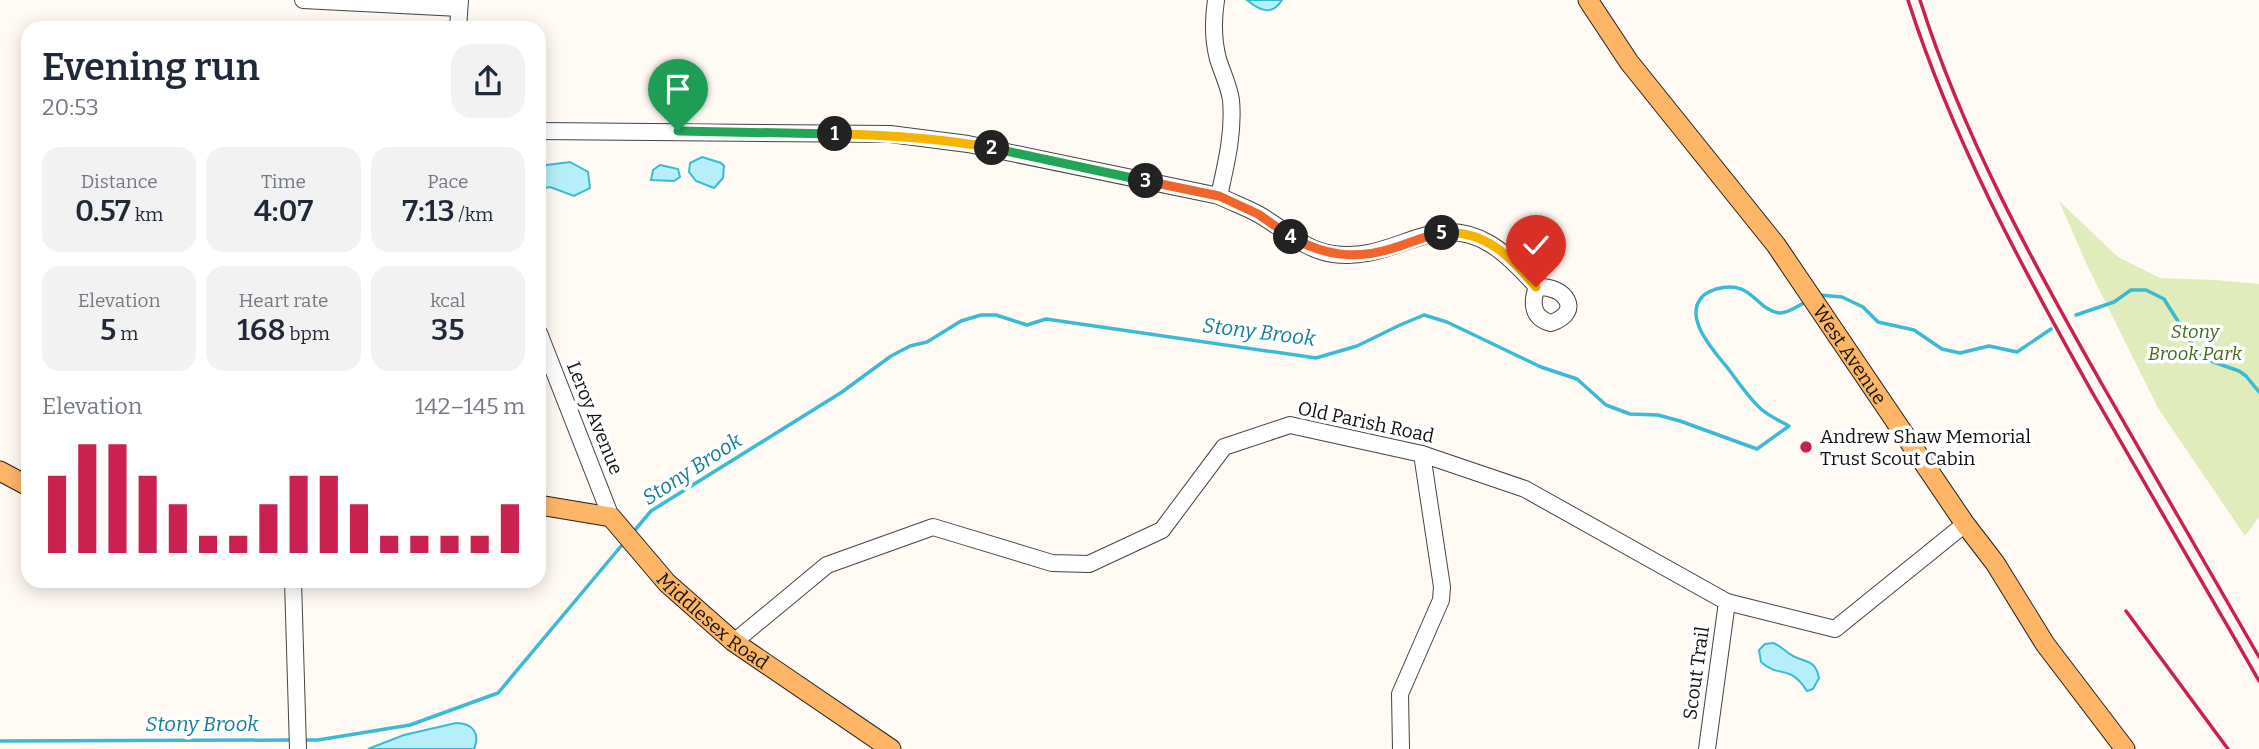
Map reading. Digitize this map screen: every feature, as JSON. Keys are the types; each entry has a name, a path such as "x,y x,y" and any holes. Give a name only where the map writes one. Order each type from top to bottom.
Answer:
{"main road":[{"name":"West Avenue","path":"1588,0 1629,62 1776,245 1965,524 1995,563 2045,644 2125,749"},
{"path":"0,471 21,482"},
{"path":"546,506 611,517"},
{"name":"Middlesex Road","path":"611,517 667,583 734,642 891,749"}],"street":[{"path":"303,0 460,4"},
{"path":"1216,0 1215,44 1230,97 1232,120 1219,196"},
{"path":"546,131 890,134 968,144 1219,196 1258,214 1311,248 1331,254 1388,250 1427,235 1457,232 1472,234 1498,247 1517,263 1536,287"},
{"name":"Leroy Avenue","path":"546,351 611,517"},
{"name":"Old Parish Road","path":"734,642 827,565 933,527 1052,563 1089,564 1162,530 1224,447 1290,425 1422,454 1525,489 1727,602 1835,629 1965,524"},
{"path":"1401,749 1400,694 1441,600 1442,587 1422,454"},
{"path":"293,588 298,749"},
{"name":"Scout Trail","path":"1707,749 1727,602"}],"green space":[{"name":"Stony Brook Park","path":"2059,201 2118,257 2160,278 2259,284 2259,517 2245,536 2158,408 2087,265"}],"water":[{"path":"1247,0 1282,0 1274,8 1266,10"},
{"path":"702,157 724,166 723,178 714,188 696,181 689,172 690,163"},
{"path":"570,162 588,172 590,188 574,196 546,188 546,165"},
{"path":"660,165 678,169 680,177 674,181 651,180 653,170"},
{"path":"1773,643 1815,668 1819,678 1813,689 1807,691 1795,677 1761,662 1759,650 1765,644"},
{"path":"456,723 467,725 474,730 474,749 368,749 404,735"}],"waterway":[{"name":"Stony Brook","path":"635,530 651,511 842,392 891,356 910,346 927,342 961,321 981,315 996,315 1027,325 1046,319 1316,358 1357,346 1424,315 1447,322 1541,367 1577,379 1606,405 1630,414 1658,415 1680,421 1757,449 1789,426 1757,405 1717,355 1699,326 1697,306 1707,293 1728,287 1746,291 1764,306 1779,313 1804,303"},
{"name":"Stony Brook","path":"2076,315 2114,302 2131,290 2146,290 2164,299 2205,359 2239,371 2259,392"},
{"name":"Stony Brook","path":"1820,295 1842,297 1863,307 1878,322 1914,330 1942,349 1960,353 1989,346 2017,352 2051,329"},
{"name":"Stony Brook","path":"303,740 410,725 498,693 622,545"},
{"name":"Stony Brook","path":"0,741 292,740"}],"railway":[{"path":"1908,0 1945,102 2014,249 2092,392 2259,681"},
{"path":"1920,0 1957,100 2001,198 2103,386 2259,657"},
{"path":"2126,611 2228,749"}],"place":[{"name":"Andrew Shaw Memorial Trust Scout Cabin","path":"1806,447"}],"route":[{"path":"678,131 890,134 948,140 1029,155 1219,196 1258,214 1311,248 1331,254 1348,255 1388,250 1427,235 1457,232 1472,234 1498,247 1517,263 1536,287"}]}
